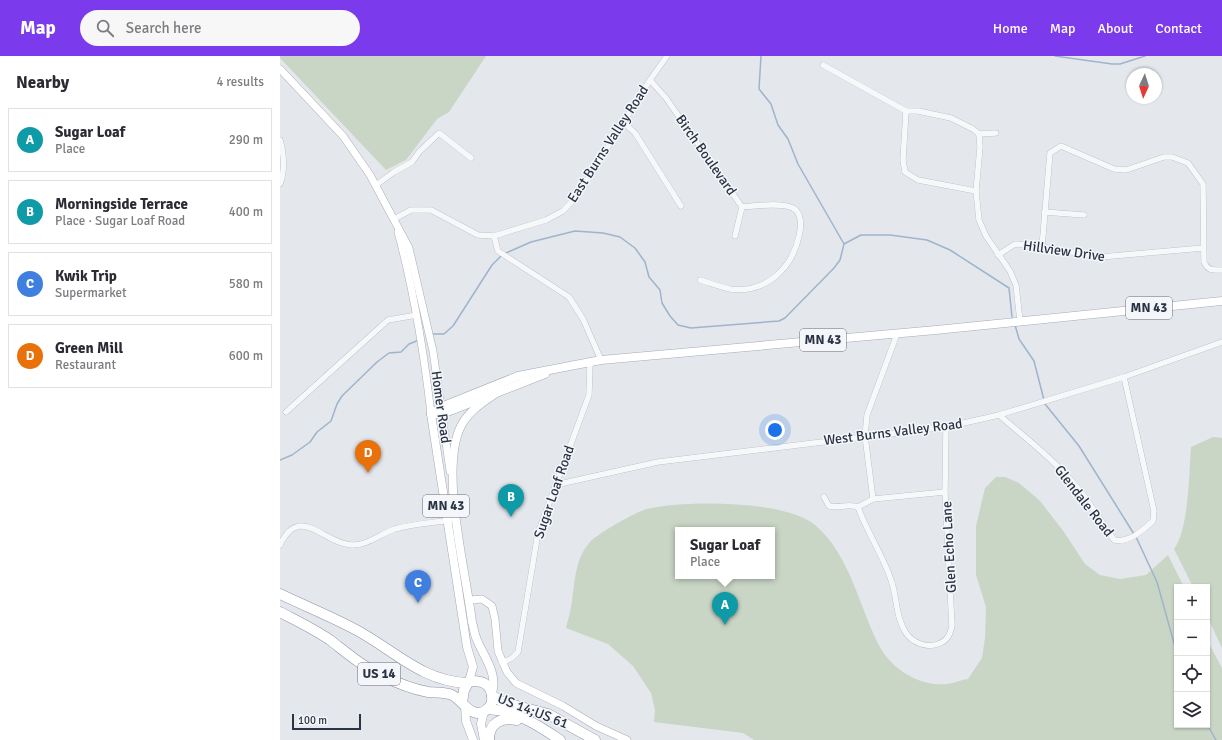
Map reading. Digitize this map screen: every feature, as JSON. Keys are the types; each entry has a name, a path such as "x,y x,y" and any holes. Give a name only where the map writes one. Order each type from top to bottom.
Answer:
{"highway":[{"name":"US 14;US 61","path":"280,594 359,632 430,676 450,682 482,682 489,687 492,694 491,702 486,710"},
{"name":"US 14;US 61","path":"280,612 305,625 360,663 382,676 416,689 450,694 473,712 486,710 519,716 544,729 560,740"},
{"path":"463,705 468,682"},
{"name":"US 14;US 61","path":"492,694 505,703 548,714 594,740"},
{"path":"489,740 492,726 505,719 522,721 544,729"}],"main road":[{"name":"MN 43","path":"442,410 518,376 568,365 601,360 897,334 1222,301"},
{"name":"MN 43","path":"431,414 499,391 568,365"},
{"name":"MN 43","path":"452,483 455,440 462,425 474,409 499,391"},
{"name":"Homer Road","path":"431,414 467,647 473,667 468,682"},
{"name":"Homer Road","path":"452,483 470,600"},
{"name":"MN 43","path":"470,600 476,638 491,669 494,686 492,694"},
{"path":"463,705 466,721 474,740"},
{"path":"484,740 481,724 486,710"}],"street":[{"name":"East Burns Valley Road","path":"494,236 546,220 562,211 577,196 650,80 668,56"},
{"path":"823,66 906,111 918,111 951,118 973,129 979,134 996,133"},
{"name":"Homer Road","path":"280,69 343,136 376,185 409,248 433,351 452,483"},
{"name":"Birch Boulevard","path":"650,80 666,98 742,207 735,236"},
{"path":"906,111 903,160 905,172 918,180 976,191"},
{"path":"624,123 635,133 682,206"},
{"path":"376,185 394,172 412,162 419,152 439,134 471,158"},
{"path":"979,134 976,191 982,228 998,255 1010,271 1016,285 1020,321"},
{"path":"280,140 282,148 283,177 280,184"},
{"path":"1042,247 1050,153 1061,146 1114,169 1126,170 1164,157 1172,157 1188,163 1203,184 1204,262 1206,267 1212,270 1222,270"},
{"path":"700,280 729,289 746,289 762,285 775,279 787,266 796,250 801,229 800,217 795,209 787,206 761,205 742,207"},
{"path":"394,219 410,210 431,210 478,234 494,236 498,251 569,297 585,324 601,360"},
{"path":"1044,212 1084,215"},
{"name":"Homer Road","path":"394,219 410,274 424,355 431,414"},
{"name":"Hillview Drive","path":"998,255 1015,244 1102,257 1203,248"},
{"path":"286,412 388,320 417,315"},
{"path":"873,499 865,436 867,415 897,334"},
{"name":"West Burns Valley Road","path":"554,485 658,462 946,427 999,415 1124,377 1222,342"},
{"name":"Sugar Loaf Road","path":"502,663 512,658 518,652 538,533 554,485 589,395 590,362"},
{"name":"Glendale Road","path":"999,415 1049,458 1066,475 1088,502 1114,540 1119,541 1130,538 1154,521 1154,511 1124,377"},
{"name":"Glen Echo Lane","path":"858,507 864,525 882,557 892,582 899,619 905,632 911,639 921,644 936,644 942,642 949,636 952,626 945,492 946,427"},
{"path":"824,497 829,506 836,508 848,504 858,507 873,499 945,492"},
{"path":"280,545 288,531 295,527 312,528 343,542 354,545 398,528 457,519"},
{"path":"470,600 482,599 492,606 495,619 498,652 502,663 511,678 519,685 563,706 596,726 627,740"}],"green space":[{"path":"280,56 486,56 449,112 437,119 406,160 386,170 280,58"},
{"path":"1213,437 1222,438 1222,648 1210,622 1210,584 1192,584 1174,549 1183,528 1189,485 1191,447"},
{"path":"996,477 1005,477 1019,483 1040,501 1064,532 1085,564 1100,575 1120,579 1146,575 1168,555 1182,584 1174,584 1174,728 1210,728 1210,646 1222,668 1222,740 754,740 743,733 654,722 655,710 651,693 633,666 608,644 566,628 572,604 576,570 581,556 590,542 626,518 647,509 663,506 684,504 734,504 759,507 782,511 801,517 815,525 827,537 838,552 846,567 881,649 893,664 901,671 928,683 947,684 968,679 982,658 985,638 986,607 976,575 976,526 985,488"}],"waterway":[{"path":"506,253 531,242 575,231 603,233 620,237 635,248 645,262 649,277 660,290 662,303 678,325 691,328 779,321 785,318 834,268 840,260 844,244 798,164 788,139 778,125 771,104 759,89 761,56"},
{"path":"1055,56 1112,64 1120,64 1145,56"},
{"path":"844,244 861,235 890,235 927,240 950,250 1009,288 1012,317"},
{"path":"431,334 444,334 453,326 492,265 502,255"},
{"path":"1015,325 1019,339 1034,361 1044,400"},
{"path":"280,460 292,455 310,442 317,432 331,421 337,404 342,396 377,362 389,353 401,352 409,344 419,340"},
{"path":"1045,404 1079,446 1134,534"},
{"path":"1136,537 1157,582 1174,643"},
{"path":"1209,728 1216,740"}],"place":[{"name":"Green Mill","path":"368,473"},
{"name":"Morningside Terrace","path":"511,517"},
{"name":"Kwik Trip","path":"418,603"},
{"name":"Sugar Loaf","path":"725,625"}]}
